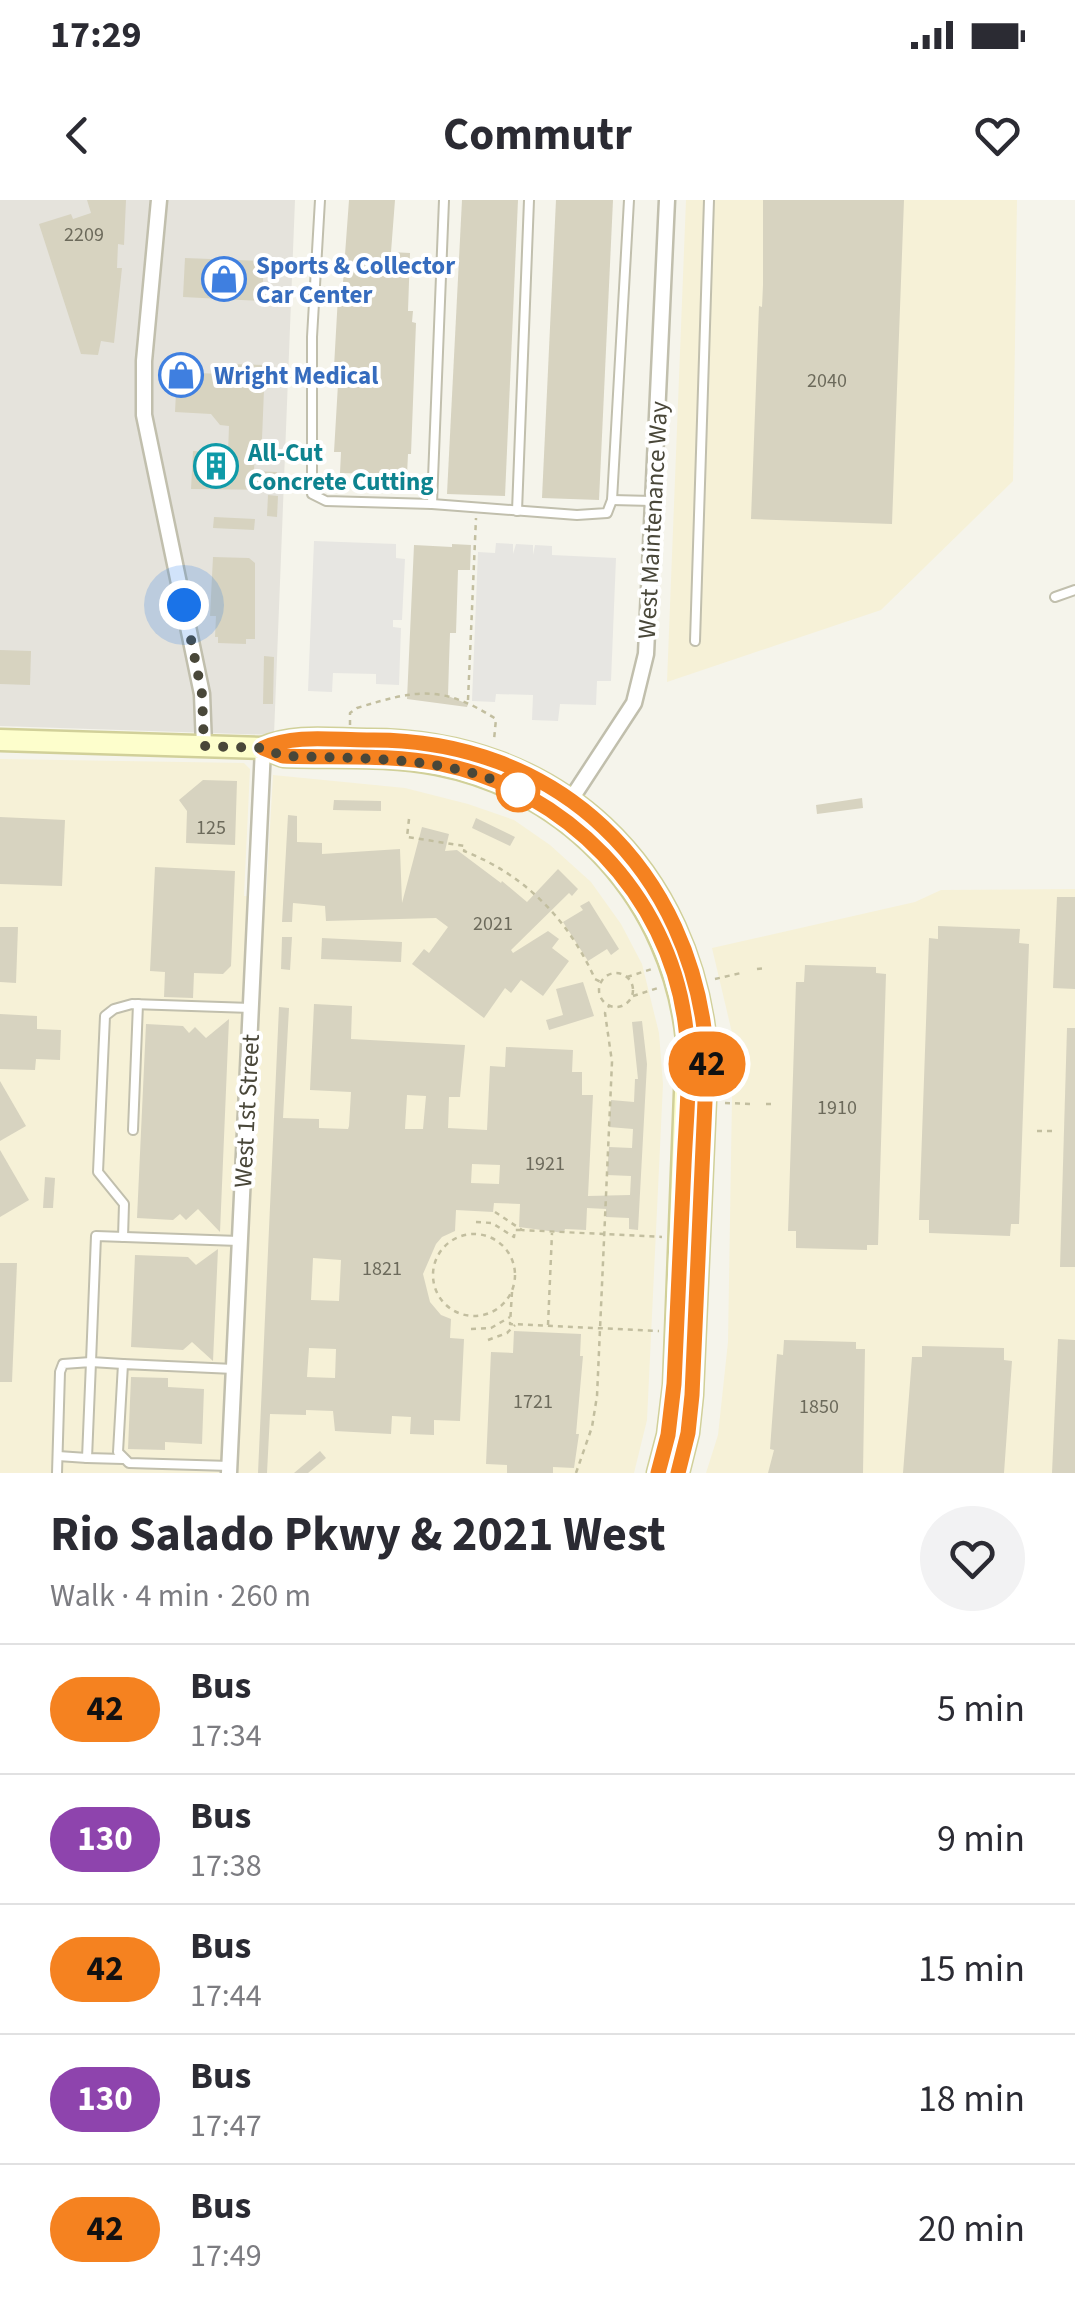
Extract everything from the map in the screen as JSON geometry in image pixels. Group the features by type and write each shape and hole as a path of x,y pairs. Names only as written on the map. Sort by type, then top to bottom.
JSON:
{"main road":[{"path":"0,740 263,748 283,756 442,764 566,808 608,830 632,856 665,904 692,968 703,1010 706,1074 692,1395 678,1473"},
{"path":"566,808 643,906 668,955 685,1020 688,1074 674,1384 668,1435 658,1473"}],"street":[{"path":"159,200 144,361 144,415 202,694 204,746"},
{"name":"West Maintenance Way","path":"566,808 624,722 642,677 646,654 667,200"},
{"name":"West 1st Street","path":"229,1469 263,748"}],"lane":[{"path":"320,200 312,337 312,494 326,501 577,515 608,512 612,500 630,200"},
{"path":"432,504 444,200"},
{"path":"517,511 529,200"},
{"path":"695,640 710,200"},
{"path":"612,500 653,501"},
{"path":"1055,597 1075,590"},
{"path":"123,1237 124,1204 98,1172 105,1016 114,1009 138,1004 251,1008"},
{"path":"133,1130 138,1004"},
{"path":"87,1458 96,1236 240,1242"},
{"path":"57,1473 63,1364 234,1369"},
{"path":"122,1364 118,1452 127,1465"},
{"path":"58,1456 127,1465 229,1469"}],"path":[{"path":"468,701 476,518"},
{"path":"350,730 350,713 358,708 408,693 445,695 468,701 496,718 494,740"},
{"path":"409,820 408,837 465,846 464,851 505,871 530,889 562,920 595,979 601,982"},
{"path":"601,982 615,973 627,977 654,968"},
{"path":"756,970 766,968"},
{"path":"715,979 741,973"},
{"path":"627,977 633,986 632,996"},
{"path":"601,982 600,996 609,1006 621,1007 632,996 660,988"},
{"path":"576,1473 595,1412 612,1062 605,1013 609,1006"},
{"path":"725,1103 752,1104"},
{"path":"766,1104 776,1104"},
{"path":"1037,1131 1055,1131"},
{"path":"494,1212 522,1230"},
{"path":"476,1222 498,1225 514,1237 515,1230 522,1230 663,1237"},
{"path":"496,1240 498,1225"},
{"path":"548,1326 552,1232"},
{"path":"512,1291 506,1302 492,1312 471,1317 457,1314 445,1306 432,1280 438,1252 461,1235 476,1233 496,1240 514,1265 510,1324 659,1331"},
{"path":"491,1328 492,1312"},
{"path":"470,1330 491,1328 510,1318"},
{"path":"488,1340 516,1324"}],"shaded area":[{"path":"0,200 295,200 274,735 0,726"},
{"path":"686,200 1017,200 1013,481 881,610 667,682"},
{"path":"314,541 396,544 396,558 405,559 402,620 393,620 393,627 401,628 399,685 376,684 376,674 333,673 332,692 308,691"},
{"path":"496,543 513,544 513,554 516,544 533,545 533,555 535,545 552,546 552,555 616,558 611,681 597,681 596,705 560,704 558,721 532,720 533,695 496,694 495,702 472,701 478,552 495,553"},
{"path":"0,759 244,763 250,769 244,896 266,897 273,775 405,788 468,804 514,820 550,845 591,882 621,924 642,964 659,1033 663,1084 647,1420 634,1473 0,1473"},
{"path":"1075,889 1075,1473 706,1473 718,1435 728,1342 733,1037 712,948 915,902 941,890"}],"building":[{"path":"87,200 126,200 124,245 118,244 117,268 122,268 114,343 101,341 98,355 81,354 39,224 71,214 73,219 91,213"},
{"path":"349,200 395,200 391,252 410,253 408,311 413,311 412,322 416,323 407,475 340,473 341,452 334,452 338,296 342,296"},
{"path":"462,200 518,200 505,496 447,494"},
{"path":"556,200 613,200 599,500 542,498"},
{"path":"763,200 904,200 892,524 751,519 763,285"},
{"name":"Sports & Collector Car Center","path":"185,258 264,261 262,301 183,297"},
{"path":"230,364 265,365 262,439 267,440 267,450 255,449 254,471 277,472 276,490 191,489 193,451 228,453 229,426 220,425 211,414 175,412 177,372 221,374"},
{"path":"268,495 278,496 277,517 267,516"},
{"path":"214,517 255,519 254,530 213,528"},
{"path":"414,545 471,545 470,570 458,570 448,696 468,704 467,707 407,699"},
{"path":"213,557 249,558 255,563 255,639 246,639 246,644 218,643 215,637 216,616 210,616"},
{"path":"0,650 31,651 30,685 0,684"},
{"path":"264,656 274,657 273,704 263,704"},
{"path":"203,780 237,781 235,845 186,843 187,811 179,800"},
{"path":"862,798 863,808 817,814 816,805"},
{"path":"334,800 381,801 381,811 333,810"},
{"path":"288,815 297,816 297,842 322,843 322,854 400,849 402,903 422,827 449,834 445,851 457,850 527,902 558,869 578,889 572,896 569,893 511,950 513,953 548,931 559,939 552,948 569,961 543,996 521,980 511,993 505,988 484,1018 412,964 424,949 429,953 448,927 436,918 326,921 325,906 293,903 292,922 282,922"},
{"path":"0,817 65,820 62,886 0,884"},
{"path":"476,818 515,837 510,846 472,828"},
{"path":"155,867 235,871 231,966 223,974 194,973 193,998 164,997 165,972 150,971"},
{"path":"1057,897 1075,897 1075,989 1053,988"},
{"path":"589,901 619,949 611,955 607,949 588,961 563,922 583,910 580,906"},
{"path":"938,926 1020,929 1019,943 1029,944 1019,1224 1011,1224 1010,1236 929,1233 929,1220 919,1220 929,938 938,939"},
{"path":"0,927 18,927 16,983 0,982"},
{"path":"282,937 292,937 290,970 281,969"},
{"path":"322,938 402,942 401,962 321,959"},
{"path":"805,965 876,967 876,973 886,974 878,1245 867,1245 867,1250 796,1248 796,1231 788,1231 796,982 804,982"},
{"path":"583,982 594,1016 549,1030 546,1020 563,1015 556,989"},
{"path":"314,1004 352,1006 351,1039 465,1045 460,1097 449,1097 448,1128 487,1130 490,1066 505,1067 506,1047 573,1050 572,1072 582,1072 582,1095 593,1095 588,1196 630,1195 631,1176 607,1175 609,1147 632,1148 633,1129 609,1127 611,1100 634,1102 638,1079 632,1022 642,1021 647,1064 638,1230 629,1229 629,1218 606,1217 606,1209 587,1208 586,1230 565,1229 564,1233 519,1227 520,1204 494,1203 493,1212 456,1210 455,1231 436,1244 423,1274 430,1302 441,1315 451,1319 450,1338 464,1339 460,1421 434,1420 434,1435 410,1434 411,1417 392,1416 391,1434 335,1431 333,1411 270,1414 267,1473 258,1473 279,1007 289,1008 283,1118 319,1119 319,1128 348,1129 351,1092 310,1090","holes":["407,1095 426,1096 423,1129 405,1129","472,1164 500,1165 499,1184 471,1183","313,1258 341,1260 339,1301 311,1300","309,1348 336,1349 335,1378 307,1377"]},
{"path":"0,1014 37,1016 37,1029 61,1030 60,1060 36,1059 35,1070 0,1069"},
{"path":"229,1019 220,1232 198,1209 186,1220 180,1214 173,1220 137,1218 146,1024 183,1026 189,1033 195,1027 206,1038"},
{"path":"1067,1028 1075,1028 1075,1267 1060,1267"},
{"path":"0,1081 26,1126 0,1141"},
{"path":"0,1150 29,1200 0,1217"},
{"path":"45,1177 55,1178 53,1208 43,1208"},
{"path":"218,1249 213,1361 192,1342 183,1350 131,1347 135,1255 188,1257 196,1265"},
{"path":"0,1263 17,1263 12,1382 0,1382"},
{"path":"514,1331 581,1334 579,1434 574,1468 553,1467 553,1473 507,1473 507,1465 486,1464 491,1352 513,1353"},
{"path":"1058,1339 1075,1340 1075,1473 1052,1473"},
{"path":"784,1340 856,1342 856,1349 865,1349 863,1473 768,1473 774,1450 770,1449 777,1354 783,1355"},
{"path":"922,1346 1004,1348 1004,1360 1012,1361 1004,1473 903,1473 912,1357 922,1357"},
{"path":"131,1377 168,1378 168,1387 204,1389 202,1444 165,1442 165,1450 128,1449"},
{"path":"320,1451 326,1458 308,1473 294,1473"}],"bus line":[{"name":"42","path":"658,1473 668,1435 674,1384 688,1058 679,988 655,928 628,882 602,852 560,816 503,783 430,762 283,756 263,748 282,740 406,740 494,759 546,784 608,830 632,856 665,904 692,968 703,1010 707,1056 692,1395 678,1473"}],"place":[{"name":"Sports & Collector Car Center","path":"224,279"},
{"name":"Wright Medical","path":"181,375"},
{"name":"All-Cut Concrete Cutting","path":"216,466"}],"route":[{"path":"184,605 205,714 204,746 263,748 283,756 430,762 482,775 518,790"}]}
